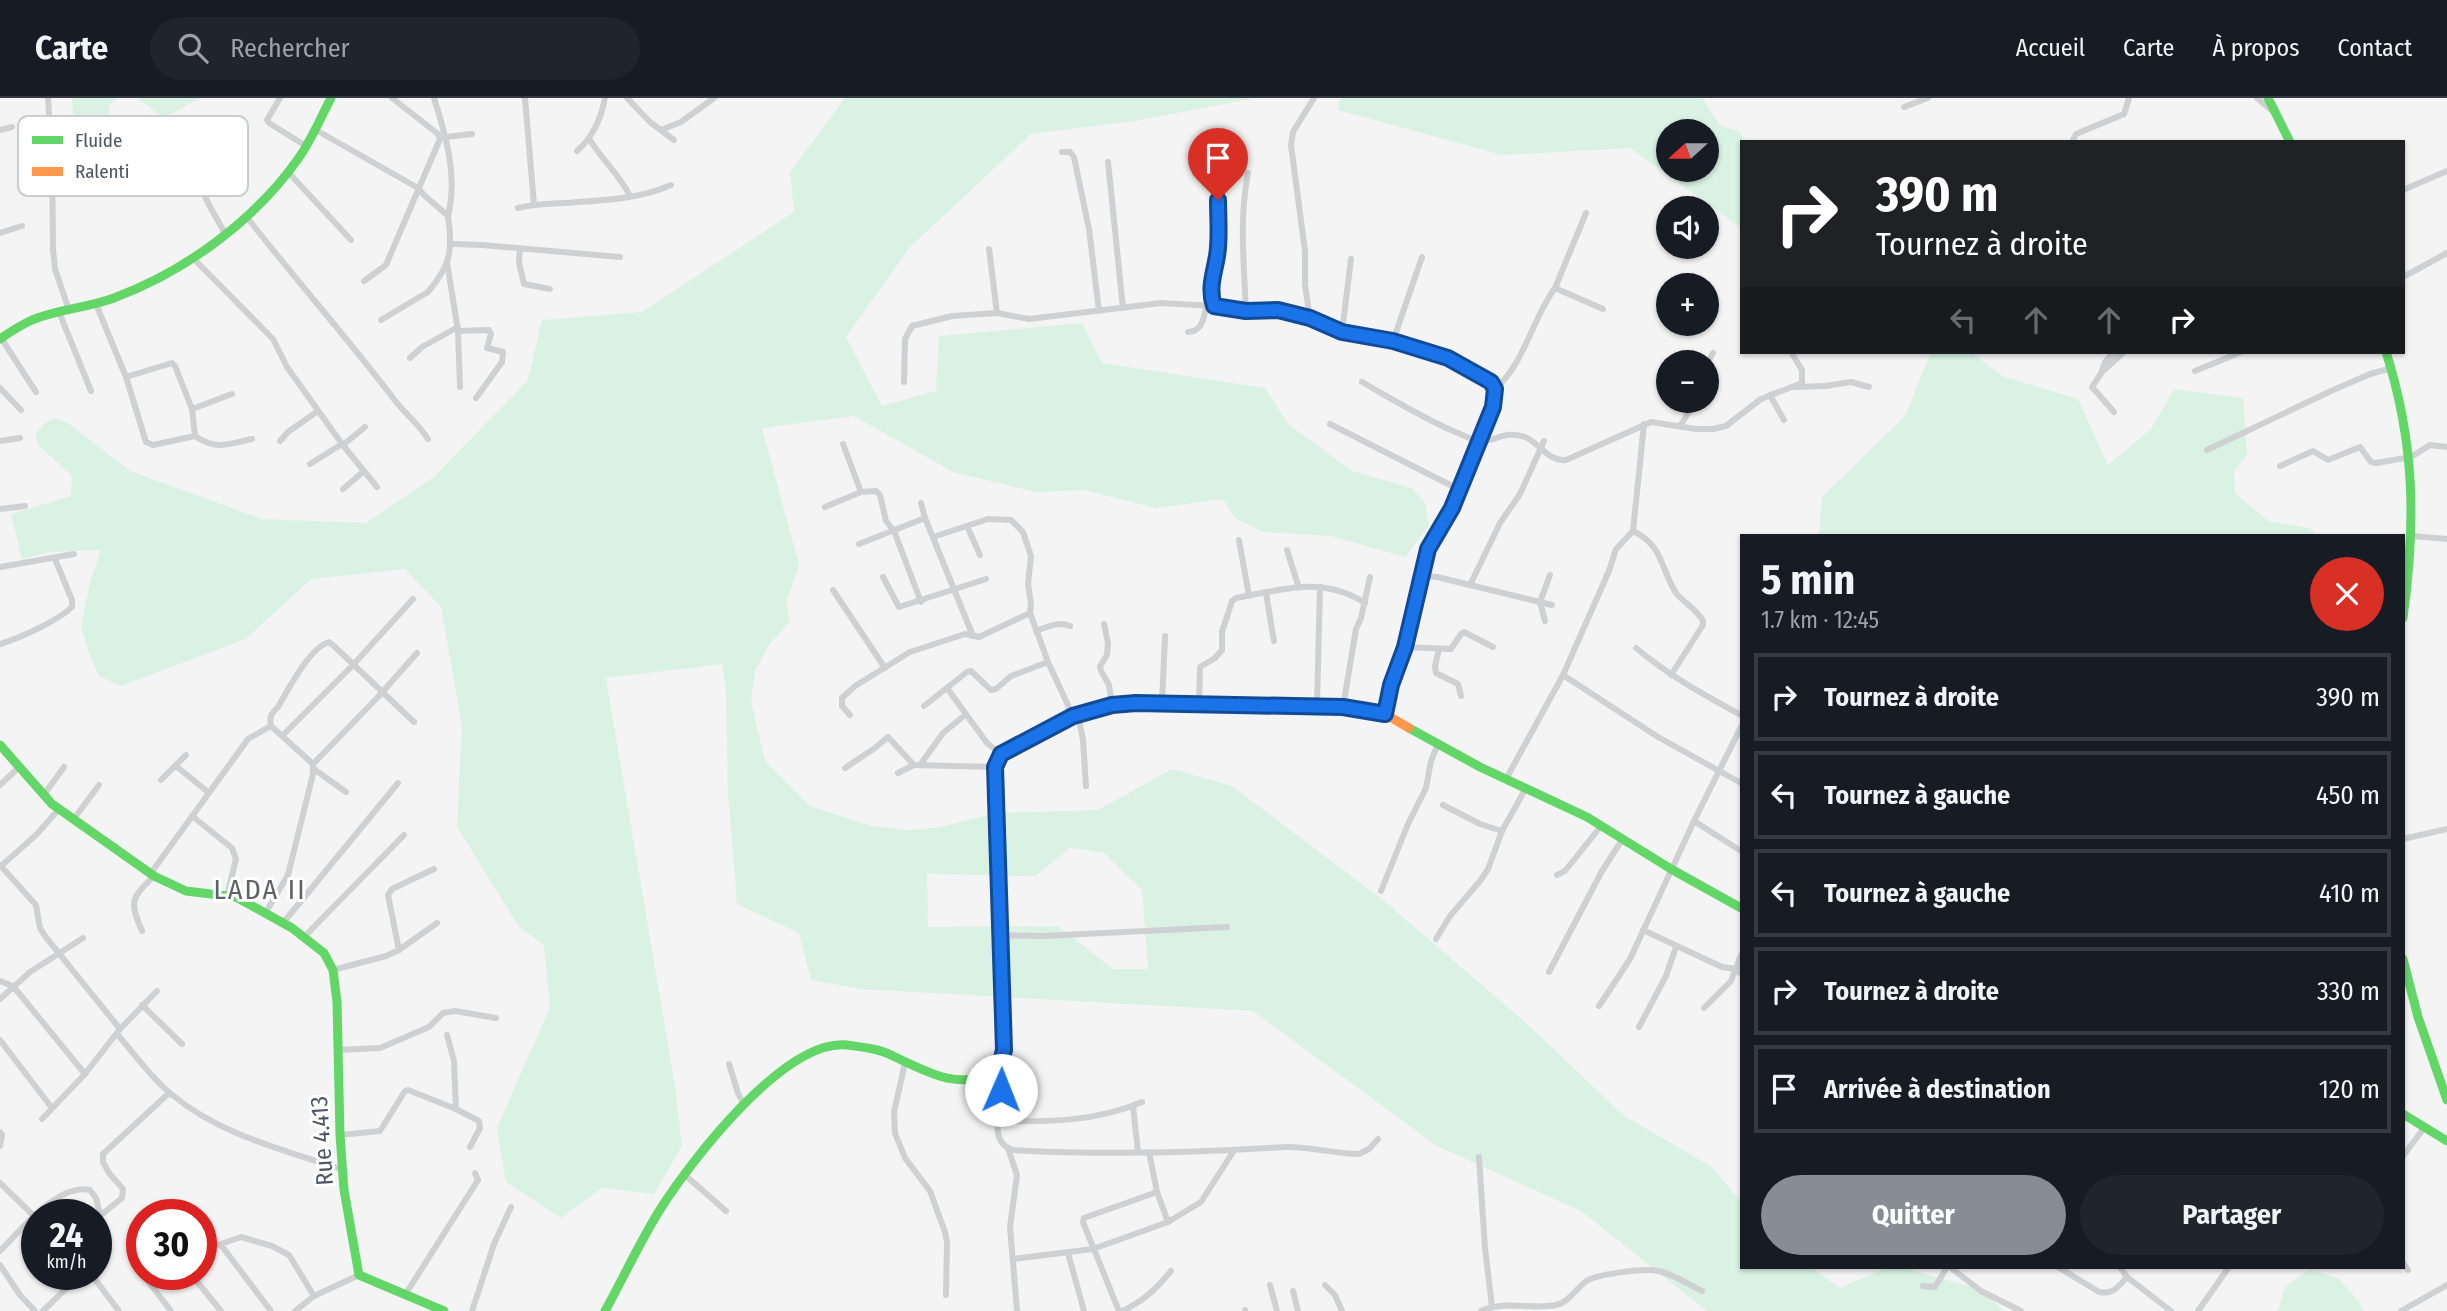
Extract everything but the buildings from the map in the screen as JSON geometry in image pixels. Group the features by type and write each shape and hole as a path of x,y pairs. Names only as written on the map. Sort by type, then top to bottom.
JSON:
{"street":[{"path":"48,98 49,116"},
{"path":"280,98 267,120 306,146"},
{"path":"36,392 1,339 30,321 96,304 129,292 226,235 288,172 316,130 331,98"},
{"path":"392,98 443,138 472,134"},
{"path":"381,320 428,292 447,262 452,244 448,216 451,205 451,168 434,98"},
{"path":"525,98 534,204"},
{"path":"577,151 590,140 602,113 605,98"},
{"path":"627,98 650,122 674,140"},
{"path":"661,130 688,118 714,98"},
{"path":"1310,318 1305,285 1305,251 1291,145 1293,132 1314,98"},
{"path":"1904,107 1928,98"},
{"path":"2074,140 2076,134 2124,114 2129,98"},
{"path":"2257,98 2276,113"},
{"path":"2268,98 2289,140"},
{"path":"0,130 12,127"},
{"path":"316,130 418,188 448,216"},
{"path":"364,281 386,265 418,188 443,138"},
{"path":"590,140 622,180 630,197"},
{"path":"1062,152 1070,152 1074,157 1089,229 1099,312"},
{"path":"1108,162 1123,308"},
{"path":"2405,189 2447,170"},
{"path":"288,172 351,240"},
{"path":"1246,311 1241,224 1248,173"},
{"path":"518,208 534,204 649,195 671,185"},
{"path":"51,196 55,269 69,310"},
{"path":"205,196 226,235"},
{"path":"1188,332 1197,332 1211,306 1211,281 1217,255 1218,200"},
{"path":"1495,389 1504,382 1526,345 1555,288 1586,213"},
{"path":"246,216 428,439"},
{"path":"0,233 22,226"},
{"path":"452,244 620,257"},
{"path":"520,248 519,263 524,284 550,289"},
{"path":"989,249 997,313"},
{"path":"2405,276 2447,253"},
{"path":"192,257 273,339 287,367 342,444 377,487"},
{"path":"1393,341 1422,257"},
{"path":"1342,332 1351,259"},
{"path":"447,262 458,329 460,387"},
{"path":"1555,288 1603,309"},
{"path":"904,382 905,339 912,326 953,316 997,313 1028,319 1161,303 1246,311 1278,310 1310,318 1342,332 1393,341 1448,358 1491,382 1495,389 1493,407 1460,490 1428,549 1405,647 1391,685 1385,714"},
{"path":"96,304 126,377 146,442 149,445 195,436"},
{"path":"58,312 91,391"},
{"path":"410,358 422,347 458,329 486,328 491,334 487,348 503,352 502,362 476,398"},
{"path":"1362,383 1423,418 1480,442 1510,434 1542,444 1558,461 1566,460 1651,422 1713,429 1726,426 1761,399 1798,386 1804,379 1792,354"},
{"path":"2102,372 2102,367 2112,354"},
{"path":"2114,412 2092,387 2102,372 2122,354"},
{"path":"2195,371 2236,354"},
{"path":"2387,354 2402,404 2411,457 2413,536 2405,602"},
{"path":"126,377 172,363 178,370 192,409 195,436 207,445 217,447 252,439"},
{"path":"2207,450 2370,374 2392,368"},
{"path":"1790,388 1851,382 1869,387"},
{"path":"0,388 21,410"},
{"path":"192,409 232,394"},
{"path":"1770,395 1784,420"},
{"path":"280,441 288,432 318,411"},
{"path":"1680,426 1688,413"},
{"path":"1330,424 1460,490"},
{"path":"1506,779 1563,675 1616,549 1633,531 1644,424"},
{"path":"310,464 365,427"},
{"path":"0,441 20,438"},
{"path":"843,444 861,492"},
{"path":"1470,585 1484,551 1520,494 1542,444"},
{"path":"2280,466 2313,452 2328,460 2360,447 2371,462 2376,463 2411,457 2430,444 2447,447"},
{"path":"343,489 364,471"},
{"path":"825,507 861,492 876,491 880,495 886,520 894,531 920,602"},
{"path":"921,503 973,636"},
{"path":"0,509 24,506"},
{"path":"859,544 925,518"},
{"path":"933,537 988,519 1011,520 1023,532 1031,556 1028,584 1030,613 1048,663 1075,715 1083,740 1086,786"},
{"path":"967,526 980,555"},
{"path":"1633,531 1649,541 1675,590 1703,621 1671,675"},
{"path":"2413,536 2447,540"},
{"path":"1239,540 1249,596"},
{"path":"1287,550 1298,585"},
{"path":"0,568 74,554"},
{"path":"0,645 27,634 72,607 72,600 55,559"},
{"path":"1545,621 1540,602 1550,575"},
{"path":"1421,576 1437,577 1552,606"},
{"path":"883,577 896,606 902,607 986,579"},
{"path":"1343,707 1356,629 1370,577"},
{"path":"1199,704 1200,667 1222,650 1222,632 1232,601 1298,585 1320,587 1350,595 1365,603"},
{"path":"1317,706 1320,587"},
{"path":"833,590 885,668"},
{"path":"1266,593 1274,641"},
{"path":"282,736 354,665 413,599"},
{"path":"850,715 842,706 842,698 855,686 911,652 965,634 979,637 1030,613"},
{"path":"1036,631 1055,624 1070,626"},
{"path":"1104,624 1108,643 1107,656 1100,666 1109,685 1112,705"},
{"path":"1405,647 1451,649 1464,632 1493,647"},
{"path":"1162,703 1165,636"},
{"path":"346,792 313,766 271,726 271,714 309,659 323,644 329,642 334,646 414,722"},
{"path":"1636,648 1671,675 1740,714"},
{"path":"1439,649 1434,670 1458,684 1461,696"},
{"path":"266,912 288,875 313,766 416,653"},
{"path":"924,706 971,671 991,690 996,690 1010,676 1048,663"},
{"path":"1563,675 1658,737 1740,782"},
{"path":"947,688 987,743 1001,754"},
{"path":"605,1311 661,1209 704,1147 744,1105 783,1070 807,1054 829,1045 854,1046 891,1054 905,1063 951,1081 968,1082 994,1075 1004,1050 995,767 1001,754 1075,715 1112,705 1162,703 1343,707 1385,714 1506,779 1563,804 1740,907"},
{"path":"917,765 943,733 965,715"},
{"path":"142,931 132,907 135,895 248,739 271,726"},
{"path":"1599,1006 1630,959 1693,821 1740,729"},
{"path":"845,768 888,737 917,765"},
{"path":"1381,891 1426,788 1431,761 1438,744"},
{"path":"0,745 43,796 58,809 152,874 186,891 236,897 266,912 324,953 333,970 386,956 437,923"},
{"path":"161,780 186,755"},
{"path":"898,773 917,765 995,767"},
{"path":"176,766 208,792"},
{"path":"43,796 64,767"},
{"path":"0,785 18,768"},
{"path":"283,923 398,783"},
{"path":"73,820 99,785"},
{"path":"1436,939 1450,916 1488,869 1503,831 1526,788"},
{"path":"1443,805 1480,824 1503,831"},
{"path":"58,809 36,835 0,866 36,905 40,928 118,1032 169,1093 191,1109 241,1137 343,1170"},
{"path":"192,816 232,848 235,854 227,895"},
{"path":"1693,821 1740,850"},
{"path":"1557,875 1565,871 1601,826"},
{"path":"2405,839 2447,829"},
{"path":"304,937 404,835"},
{"path":"1549,972 1622,840"},
{"path":"399,950 388,895 392,889 434,869"},
{"path":"1000,935 1042,936 1227,927"},
{"path":"1643,930 1722,967 1739,971 1704,1008"},
{"path":"0,999 30,972 83,938"},
{"path":"1639,1027 1661,985 1676,947"},
{"path":"2405,966 2417,1017 2447,1100"},
{"name":"Rue 4.413","path":"333,970 337,1002 340,1135 359,1275"},
{"path":"0,981 13,986 85,1074"},
{"path":"42,1119 157,991"},
{"path":"142,1005 182,1044"},
{"path":"338,1049 380,1048 429,1027 443,1013 455,1011 496,1018"},
{"path":"447,1035 454,1061 456,1108"},
{"path":"0,1040 52,1108"},
{"path":"905,1063 894,1112 895,1133 905,1158 930,1191 945,1232 946,1295"},
{"path":"729,1064 737,1093 744,1105"},
{"path":"994,1075 1001,1090 998,1132 1017,1175 1010,1227 1017,1311"},
{"path":"340,1135 380,1131 408,1090 456,1108 480,1124 470,1147"},
{"path":"112,1206 123,1194 103,1162 103,1154 169,1093"},
{"path":"998,1121 1062,1122 1142,1102"},
{"path":"1133,1106 1138,1152"},
{"path":"2405,1115 2447,1141"},
{"path":"2405,1153 2424,1128"},
{"path":"0,1132 0,1146"},
{"path":"1007,1148 1054,1153 1233,1152 1287,1147 1359,1154 1369,1149 1378,1139"},
{"path":"1149,1152 1157,1192 1168,1222"},
{"path":"1013,1259 1093,1249 1168,1222 1201,1202 1233,1152"},
{"path":"1479,1157 1485,1248 1498,1308"},
{"path":"405,1294 478,1180 475,1173"},
{"path":"685,1175 726,1211"},
{"path":"0,1183 21,1203"},
{"path":"58,1199 67,1192 79,1188 90,1190 96,1199"},
{"path":"1157,1192 1084,1218 1083,1222 1120,1311 1139,1303 1154,1292 1171,1271"},
{"path":"472,1311 494,1244 511,1208"},
{"path":"0,1251 21,1231"},
{"path":"217,1246 241,1237 281,1250 289,1255 314,1296"},
{"path":"221,1245 271,1311"},
{"path":"1068,1253 1084,1311"},
{"path":"0,1265 20,1295 35,1311"},
{"path":"2405,1266 2408,1270"},
{"path":"1923,1286 1935,1287 1948,1269"},
{"path":"1952,1269 1981,1291 2021,1311"},
{"path":"2060,1269 2099,1292 2106,1293 2127,1277"},
{"path":"2121,1269 2127,1277 2171,1311"},
{"path":"2199,1311 2228,1269"},
{"path":"1481,1311 1522,1305 1556,1305 1565,1301 1591,1279 1648,1270 1666,1273 1702,1291"},
{"path":"295,1311 314,1296 359,1275 405,1294 425,1308 444,1311"},
{"path":"1269,1285 1277,1311"},
{"path":"1325,1285 1335,1295 1342,1311"},
{"path":"2401,1311 2447,1285"},
{"path":"43,1311 65,1290"},
{"path":"104,1290 120,1311"},
{"path":"155,1290 171,1311"},
{"path":"204,1290 221,1311"},
{"path":"1293,1291 1298,1311"}],"green space":[{"path":"72,98 117,98 109,105 109,116 74,116"},
{"path":"137,98 200,98 168,116 161,116"},
{"path":"845,98 1255,98 1135,121 1031,134 910,247 846,337 882,406 936,391 939,336 1082,323 1102,363 1265,388 1288,424 1352,471 1412,488 1425,503 1429,525 1405,557 1331,536 1263,532 1235,518 1223,499 1156,508 1084,490 1036,492 953,472 854,416 762,428 799,565 787,600 789,622 769,645 755,671 751,702 765,761 810,806 872,826 905,830 936,828 997,813 1098,810 1172,769 1232,786 1383,900 1525,1022 1623,1115 1712,1167 1740,1201 1740,1269 1813,1269 1840,1288 1883,1269 1906,1269 1984,1290 2003,1311 1707,1311 1581,1211 1437,1146 1253,1011 861,989 811,980 799,933 737,904 728,791 726,693 722,664 606,678 675,1087 682,1146 654,1194 602,1188 561,1218 506,1182 497,1128 550,1007 544,945 519,927 457,827 462,726 441,607 405,569 311,579 246,639 121,686 99,676 81,626 90,583 101,550 51,552 22,559 11,514 71,496 72,476 38,445 36,433 54,418 68,423 130,471 262,519 366,523 435,476 528,380 542,320 642,312 794,212 790,172","holes":["1070,848 1103,852 1142,890 1148,969 1113,969 1058,926 928,927 927,874 1035,876"]},
{"path":"1340,98 1702,98 1716,119 1656,119 1656,167 1630,148 1502,155 1338,110"},
{"path":"1719,124 1740,132 1744,140 1740,140 1740,227 1719,212 1719,196 1697,196 1677,182 1719,182"},
{"path":"1930,354 1974,354 2002,376 2078,399 2108,465 2151,429 2174,389 2243,398 2247,455 2234,471 2235,493 2268,521 2309,528 2316,534 1819,534 1822,497 1905,416"},
{"path":"2309,1270 2338,1278 2364,1311 2278,1311 2285,1287"}],"traffic: fast":[{"path":"0,339 42,316 104,301 141,287 167,274 216,242 261,203 280,182 303,151 331,98"},
{"path":"2268,98 2289,140"},
{"path":"2387,354 2396,386 2408,451 2411,517 2405,600"},
{"path":"605,1311 653,1221 694,1162 742,1106 796,1061 822,1048 847,1045 882,1052 942,1077 966,1080 994,1075 1004,1050 995,767 1001,754 1073,716"},
{"path":"1409,728 1480,767 1587,817 1740,907"},
{"path":"0,745 52,804 154,876 186,891 236,897 292,928 324,953 333,970 337,1002 344,1190 359,1275 444,1311"},
{"path":"2405,967 2418,1017 2447,1100"},
{"path":"2405,1115 2447,1141"}],"traffic: slow":[{"path":"1073,716 1112,705 1136,703 1343,707 1385,714 1409,728"}],"district":[{"name":"LADA II","path":"260,889"}],"route":[{"path":"1001,1090 994,1075 1004,1050 995,767 998,758 1073,716 1112,705 1136,703 1343,707 1362,708 1385,714 1391,685 1405,647 1428,549 1452,508 1488,423 1496,395 1491,382 1448,358 1393,341 1342,332 1310,318 1278,310 1246,311 1214,306 1211,281 1217,255 1218,200"}]}
